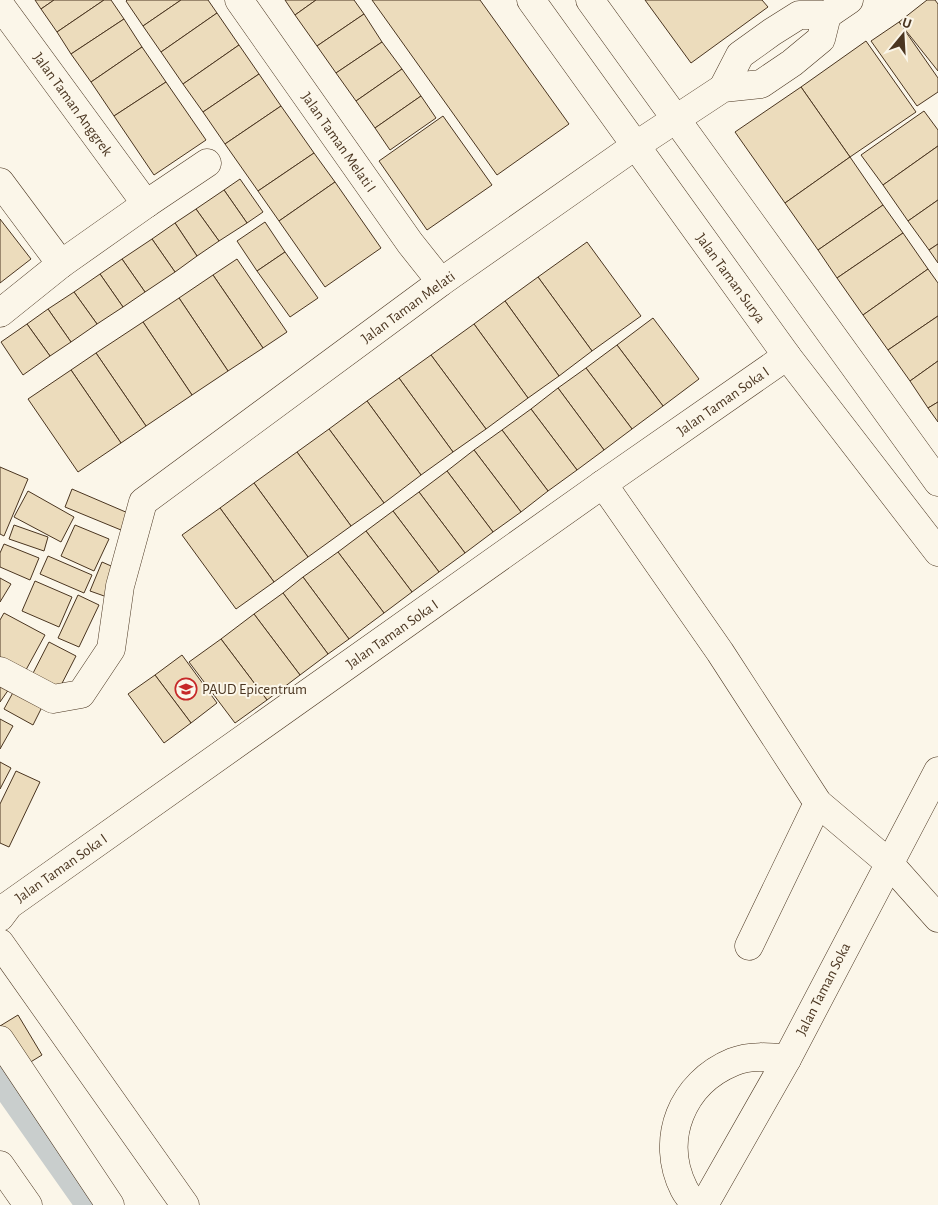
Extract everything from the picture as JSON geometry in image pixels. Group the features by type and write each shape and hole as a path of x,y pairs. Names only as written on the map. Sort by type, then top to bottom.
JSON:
{"street":[{"name":"Jalan Taman Melati I","path":"239,0 410,243 441,282"},
{"name":"Jalan Taman Surya","path":"531,0 787,356 938,552"},
{"path":"590,0 938,482"},
{"path":"724,88 740,55 772,32 799,14 827,15 849,0"},
{"name":"Jalan Taman Anggrek","path":"0,5 146,204"},
{"path":"724,88 760,84 792,63 821,39 827,15"},
{"name":"Jalan Taman Melati","path":"0,671 53,699 81,694 111,649 120,586 144,502 441,282 635,146 724,88"},
{"path":"0,313 61,264 207,163"},
{"path":"0,182 61,264"},
{"name":"Jalan Taman Soka I","path":"0,917 10,905 603,484 787,356"},
{"path":"603,484 720,652 818,803 889,863 938,918"},
{"name":"Jalan Taman Soka","path":"704,1205 787,1059 938,771"},
{"path":"749,946 818,803"},
{"path":"0,942 185,1205"},
{"path":"0,1040 110,1205"},
{"path":"695,1205 684,1190 675,1166 674,1140 680,1114 692,1091 711,1073 734,1061 760,1056 787,1059"},
{"path":"0,1165 28,1205"}],"building":[{"path":"35,0 54,0 41,9"},
{"path":"54,0 104,0 57,32 41,9"},
{"path":"104,0 111,0 124,19 71,54 57,32"},
{"path":"127,0 181,0 143,26"},
{"path":"181,0 208,0 217,13 161,52 143,26"},
{"path":"285,0 316,0 295,15"},
{"path":"316,0 354,0 364,14 317,46 295,15"},
{"path":"372,0 480,0 569,124 497,175"},
{"path":"645,0 762,0 768,7 691,63"},
{"path":"927,0 935,0 938,4 938,71 899,22"},
{"path":"217,13 239,45 183,84 161,52"},
{"path":"364,14 382,42 336,73 317,46"},
{"path":"124,19 142,47 91,82 71,54"},
{"path":"899,22 938,78 938,92 917,106 871,41"},
{"path":"866,41 916,112 850,157 801,87"},
{"path":"382,42 402,69 356,101 336,73"},
{"path":"239,45 259,74 203,112 183,84"},
{"path":"142,47 166,82 114,116 91,82"},
{"path":"402,69 421,96 375,128 356,101"},
{"path":"259,74 281,106 225,144 203,112"},
{"path":"166,82 206,140 154,175 114,116"},
{"path":"801,87 850,157 785,203 735,132"},
{"path":"421,96 436,118 390,150 375,128"},
{"path":"281,106 314,153 258,191 225,144"},
{"path":"924,111 938,130 938,146 883,185 861,155"},
{"path":"443,116 492,185 427,230 379,161"},
{"path":"938,146 938,200 908,221 883,185"},
{"path":"314,153 335,182 279,221 258,191"},
{"path":"850,157 883,205 818,250 785,203"},
{"path":"240,179 263,212 247,223 224,190"},
{"path":"335,182 381,248 325,287 279,221"},
{"path":"224,190 247,223 219,241 196,209"},
{"path":"938,200 938,244 929,250 908,221"},
{"path":"883,205 903,233 837,278 818,250"},
{"path":"196,209 219,241 197,256 175,223"},
{"path":"0,219 31,259 0,283"},
{"path":"265,222 285,252 257,271 237,241"},
{"path":"175,223 197,256 175,272 152,239"},
{"path":"903,233 928,269 863,315 837,278"},
{"path":"152,239 175,272 145,292 122,259"},
{"path":"587,242 641,316 592,351 538,277"},
{"path":"938,244 938,263 929,250"},
{"path":"285,252 318,298 290,317 257,271"},
{"path":"122,259 145,292 123,307 100,274"},
{"path":"237,259 287,332 263,348 213,275"},
{"path":"928,269 938,283 938,316 888,350 863,315"},
{"path":"100,274 123,307 97,324 74,292"},
{"path":"213,275 263,348 228,371 179,298"},
{"path":"538,277 592,351 559,376 505,301"},
{"path":"74,292 97,324 71,342 48,309"},
{"path":"179,298 228,371 192,395 143,322"},
{"path":"505,301 559,376 528,398 474,324"},
{"path":"48,309 71,342 50,356 27,324"},
{"path":"938,316 938,361 910,381 888,350"},
{"path":"653,318 699,379 663,406 617,345"},
{"path":"143,322 192,395 146,426 96,353"},
{"path":"27,324 50,356 23,375 1,342"},
{"path":"474,324 528,398 486,429 431,355"},
{"path":"617,345 663,406 632,429 586,368"},
{"path":"96,353 146,426 121,443 71,370"},
{"path":"431,355 486,429 453,452 399,378"},
{"path":"938,361 938,402 928,408 910,381"},
{"path":"586,368 632,429 604,450 558,388"},
{"path":"71,370 121,443 78,472 28,399"},
{"path":"399,378 453,452 421,475 367,401"},
{"path":"558,388 604,450 577,470 531,409"},
{"path":"367,401 421,475 384,503 329,429"},
{"path":"938,402 938,422 928,408"},
{"path":"531,409 577,470 548,491 502,430"},
{"path":"329,429 384,503 351,526 297,452"},
{"path":"502,430 548,491 521,512 474,450"},
{"path":"474,450 521,512 493,532 447,471"},
{"path":"297,452 351,526 308,557 254,483"},
{"path":"0,467 28,479 4,536 0,534"},
{"path":"447,471 493,532 465,553 419,492"},
{"path":"254,483 308,557 274,582 220,508"},
{"path":"72,489 128,513 121,530 65,507"},
{"path":"28,491 74,517 61,542 14,517"},
{"path":"419,492 465,553 439,572 393,511"},
{"path":"220,508 274,582 236,609 182,535"},
{"path":"393,511 439,572 412,592 366,531"},
{"path":"14,525 48,537 44,551 9,539"},
{"path":"75,525 109,539 94,571 61,556"},
{"path":"366,531 412,592 384,613 338,552"},
{"path":"4,544 39,558 30,580 0,567 0,553"},
{"path":"338,552 384,613 349,639 303,577"},
{"path":"48,556 92,575 84,593 40,574"},
{"path":"102,562 118,569 107,597 90,591"},
{"path":"303,577 349,639 328,654 283,593"},
{"path":"0,578 11,584 0,602"},
{"path":"35,581 72,597 59,627 22,611"},
{"path":"283,593 328,654 300,675 254,614"},
{"path":"78,595 99,605 79,647 58,638"},
{"path":"4,613 45,635 21,679 0,667 0,620"},
{"path":"254,614 300,675 267,700 221,639"},
{"path":"221,639 267,700 235,723 189,662"},
{"path":"49,642 76,656 56,695 29,681"},
{"name":"PAUD Epicentrum","path":"182,655 217,703 191,723 155,675"},
{"path":"155,675 191,723 164,743 128,694"},
{"path":"0,683 9,689 0,702"},
{"path":"16,687 44,703 33,725 4,709"},
{"path":"0,719 13,726 0,749"},
{"path":"0,762 11,768 0,789"},
{"path":"16,771 40,782 9,847 0,843 0,804"},
{"path":"18,1015 42,1055 24,1066 0,1028 0,1026"}],"waterway":[{"path":"0,1076 91,1205"}],"place":[{"name":"PAUD Epicentrum","path":"186,689"}]}
